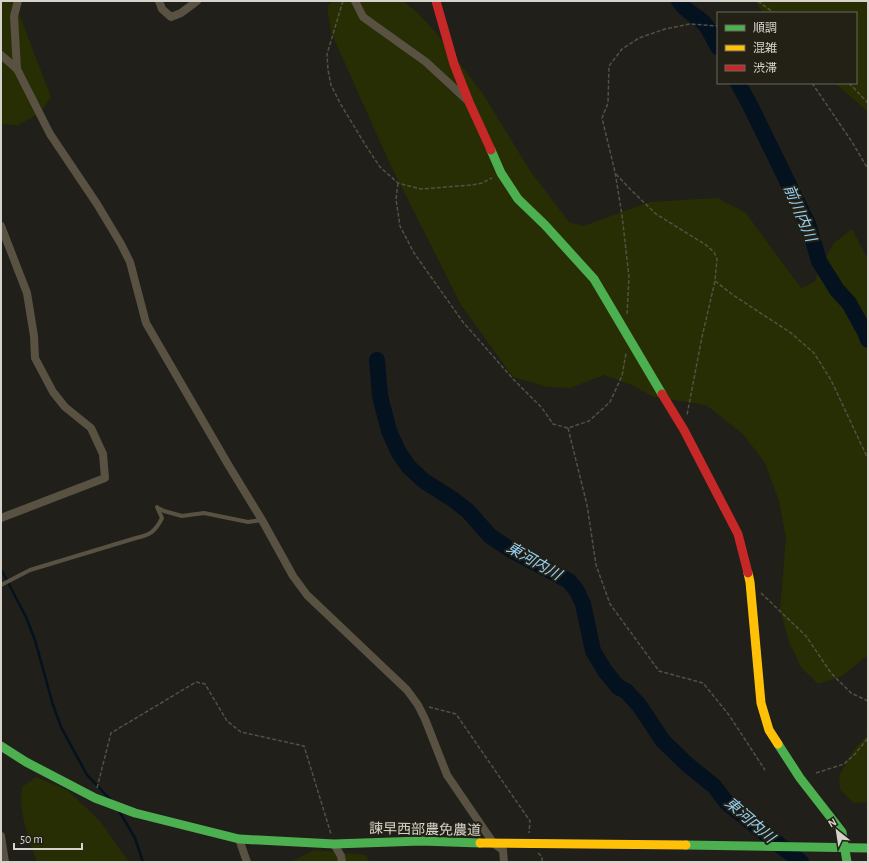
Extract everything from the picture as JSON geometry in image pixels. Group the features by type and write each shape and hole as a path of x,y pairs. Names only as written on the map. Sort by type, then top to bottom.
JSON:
{"street":[{"path":"17,69 14,16 18,1"},
{"path":"159,1 162,9 172,17 197,1"},
{"path":"355,1 363,17 426,62 469,102"},
{"path":"436,1 454,64 469,102 501,173 518,199 545,225 594,279 684,430 738,534 750,582 761,703 769,730 800,778 842,832 847,862"},
{"path":"1,55 17,69 50,134 97,204 121,244 130,262 146,323 228,466 262,520 293,576 307,595 407,690 418,705 447,775 494,844 503,850 504,862"},
{"path":"1,226 27,293 34,336 35,358 53,392 66,407 91,428 103,454 105,478 1,518"},
{"name":"諫早西部農免農道","path":"1,746 26,762 94,798 135,812 239,839 334,844 421,841 494,844 868,848"},
{"path":"1,836 5,862"},
{"path":"239,839 247,862"},
{"path":"334,844 341,856 342,862"}],"lane":[{"path":"1,584 30,570 146,536 157,528 162,518 158,507 164,512 182,516 204,513 248,522 262,520"}],"path":[{"path":"343,1 327,54 331,85 340,103 380,167 398,183 421,188 472,185 501,173"},
{"path":"758,1 773,12"},
{"path":"627,316 629,277 622,215 615,172 602,118 608,103 609,66 622,49 638,38 665,29 690,24 717,26"},
{"path":"813,84 852,142 868,169"},
{"path":"850,84 868,103"},
{"path":"615,172 630,190 656,214 706,245 714,252 717,259 715,281 702,337 687,415"},
{"path":"398,183 396,199 400,226 414,253 463,322 514,380 542,408 553,424 568,428 589,421 610,402 622,376 626,352"},
{"path":"715,281 791,334 814,353 831,380 868,459"},
{"path":"568,428 587,505 596,565 610,604 660,671 703,682 729,715 765,770"},
{"path":"761,593 806,636 831,673 851,693 868,701"},
{"path":"94,798 111,733 196,682 205,684 227,721 241,732 304,746 334,844"},
{"path":"418,705 456,714 530,820 529,844"},
{"path":"816,773 844,764 855,754 868,738"}],"green space":[{"path":"1,1 18,1 19,14 51,97 40,113 18,125 1,124"},
{"path":"332,1 403,1 417,12 438,35 483,94 531,172 569,222 583,226 650,202 717,198 745,212 801,288 814,282 834,243 852,229 868,260 868,655 842,676 818,684 801,667 789,642 780,610 786,539 779,501 765,463 743,434 706,405 654,397 632,385 604,375 570,388 547,387 513,377 461,305 390,164 331,32 327,7"},
{"path":"755,1 868,1 868,112 836,84 857,84 857,12 762,12"},
{"path":"868,734 868,802 854,803 840,790 839,776 853,751"},
{"path":"36,777 67,790 100,821 129,862 37,862 25,825 21,796 22,787"},
{"path":"314,850 366,855 370,862 291,862"}],"waterway":[{"name":"前川内川","path":"679,1 687,10 703,22 710,31 717,45"},
{"name":"前川内川","path":"739,84 808,224 819,261 837,290 849,303 868,340"},
{"name":"東河内川","path":"377,360 380,396 389,431 399,453 409,467 424,481 454,500 468,511 490,536 511,550 569,581 577,591 583,604 593,651 605,671 618,687 626,691 639,705 663,741 689,766 714,786 727,803 801,862"},
{"path":"2,571 26,617 35,640 53,705 61,727 87,775 110,799"},
{"path":"119,811 135,838 143,862"}],"traffic: fast":[{"path":"491,150 501,173 518,199 545,225 594,279 662,394"},
{"path":"778,744 800,778 842,832 847,862"},
{"path":"1,746 26,762 95,798 135,813 239,839 334,844 421,841 480,843"},
{"path":"686,845 868,848"}],"traffic: slow":[{"path":"748,573 761,703 769,730 778,744"},
{"path":"480,843 686,845"}],"traffic: jam":[{"path":"436,1 454,64 469,102 491,150"},
{"path":"662,394 684,430 738,534 748,573"}]}
